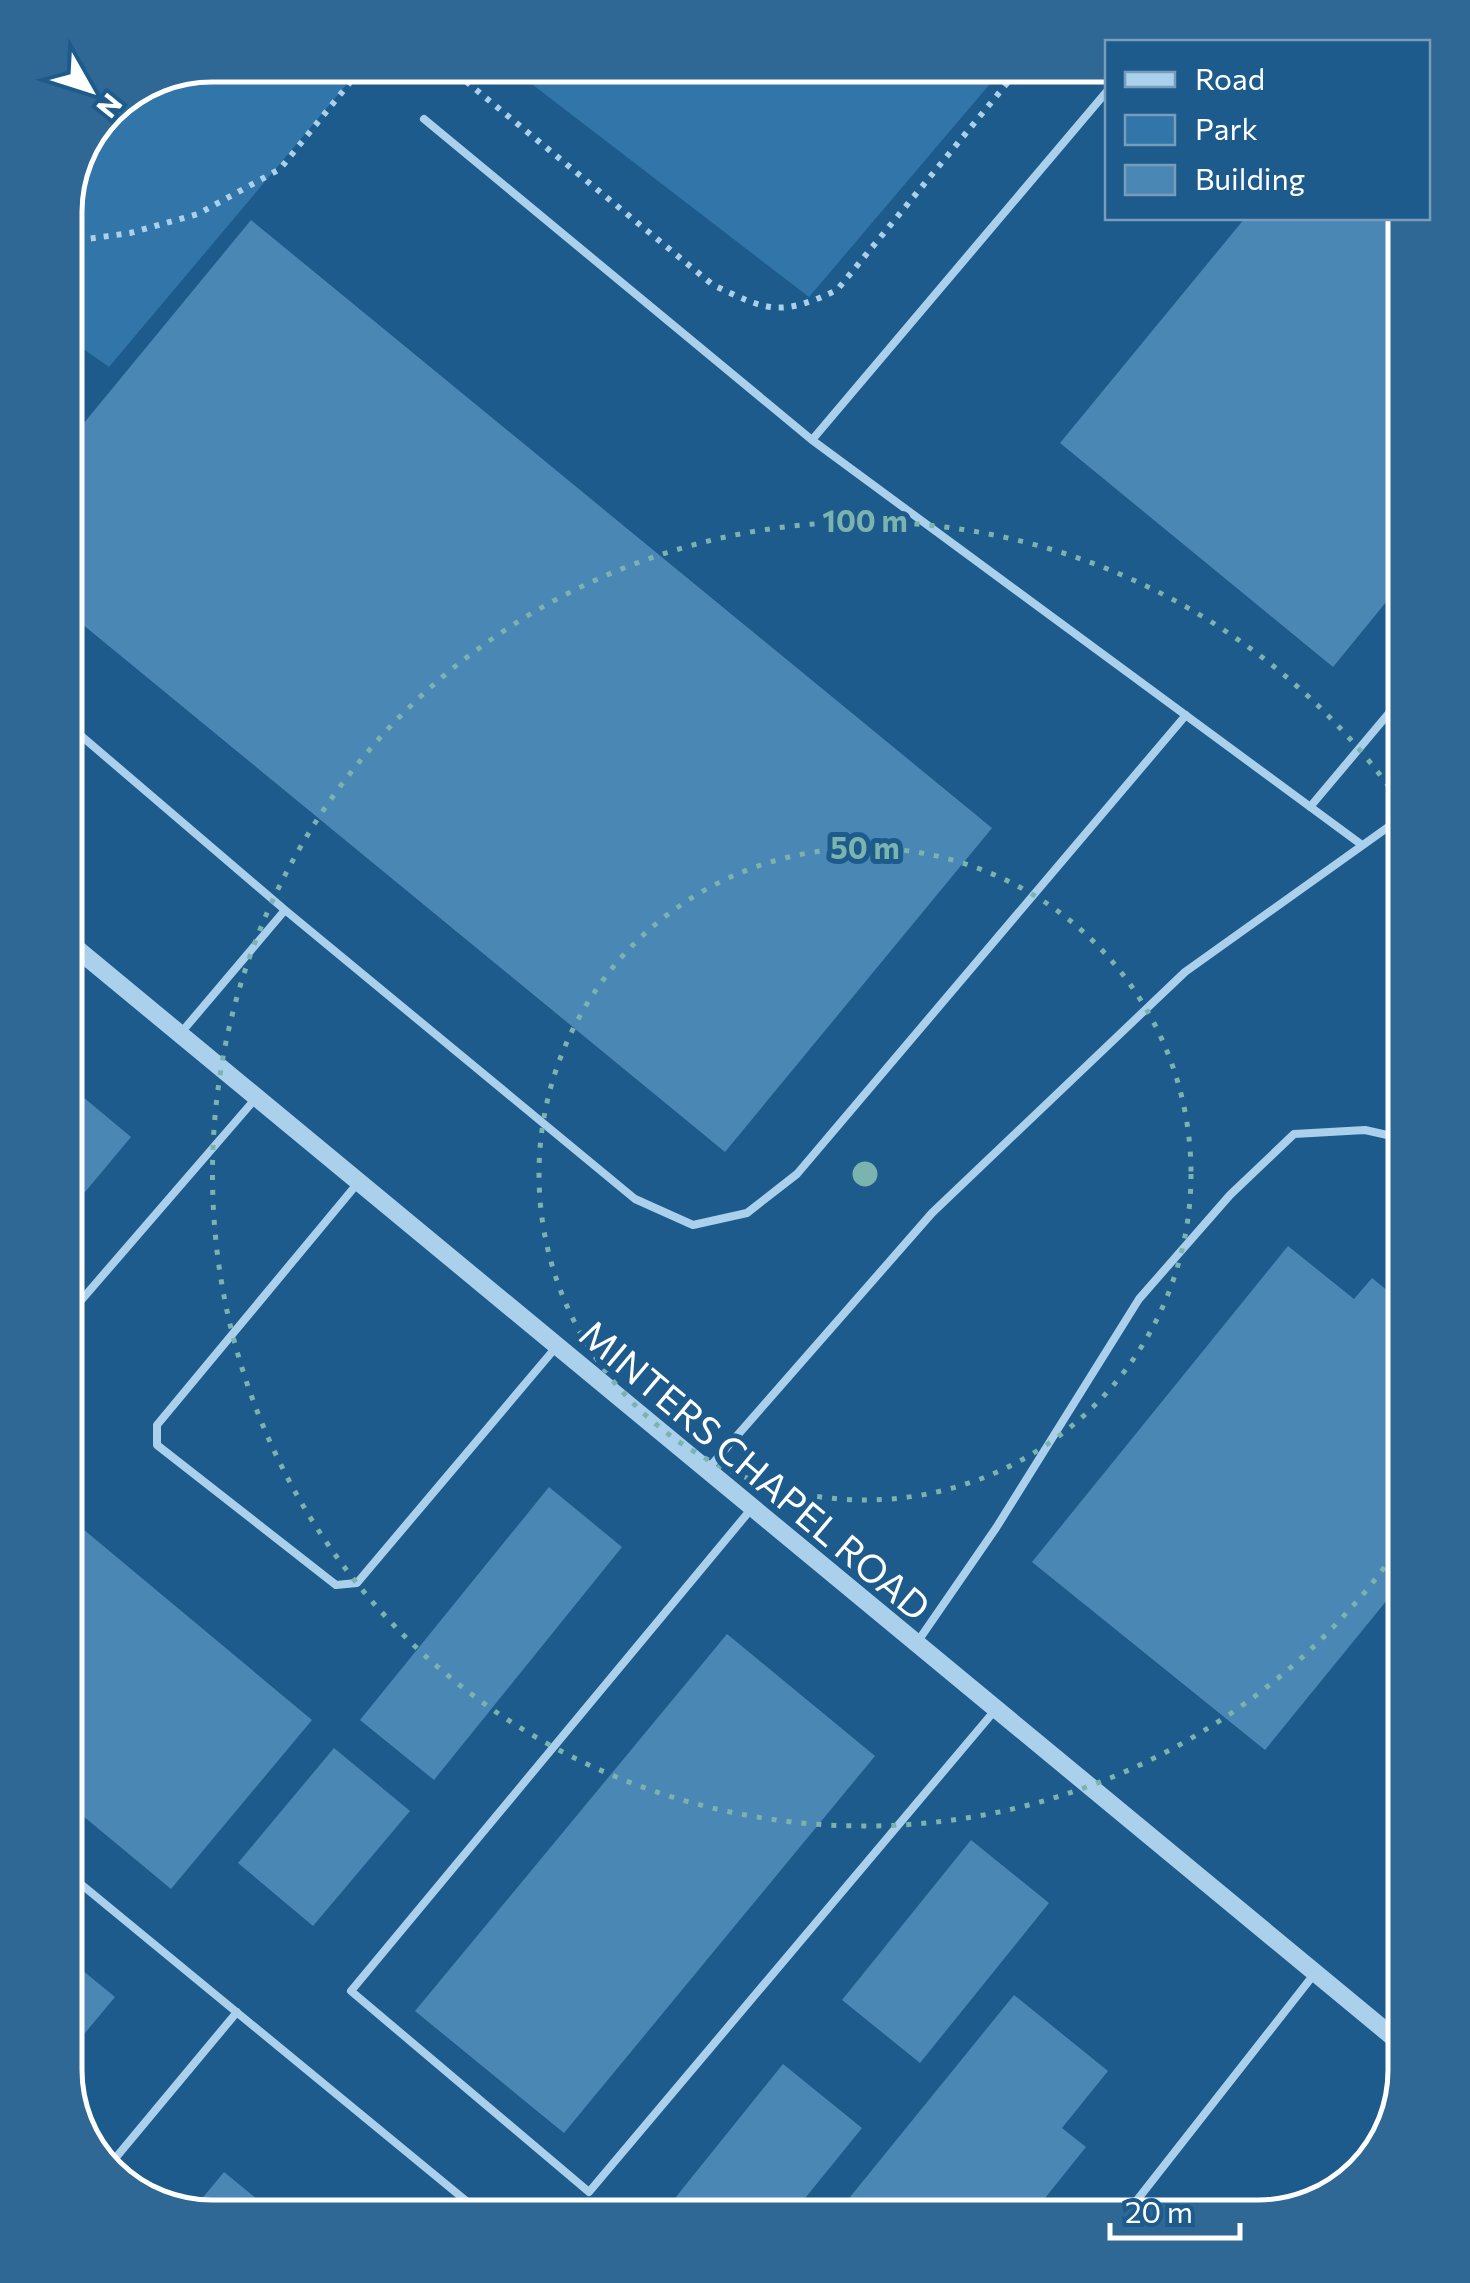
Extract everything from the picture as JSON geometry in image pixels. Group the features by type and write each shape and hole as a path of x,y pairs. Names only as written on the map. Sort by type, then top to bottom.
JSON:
{"street":[{"name":"MINTERS CHAPEL ROAD","path":"83,954 1388,2034"}],"lane":[{"path":"812,440 1105,94"},
{"path":"424,119 812,440 1362,845"},
{"path":"1310,807 1388,714"},
{"path":"83,737 285,910 635,1198 693,1225 747,1213 797,1174 1186,716"},
{"path":"707,1470 946,1200 1186,972 1388,827"},
{"path":"180,1034 285,910"},
{"path":"83,1297 256,1098"},
{"path":"916,1644 996,1528 1139,1298 1230,1194 1294,1134 1365,1130 1388,1135"},
{"path":"359,1182 157,1425 157,1445 336,1585 357,1582 557,1346"},
{"path":"752,1508 351,1990 588,2192 996,1709"},
{"path":"83,1886 465,2200"},
{"path":"1137,2200 1315,1973"},
{"path":"116,2157 237,2012"}],"path":[{"path":"83,240 130,233 198,214 280,168 350,82"},
{"path":"467,82 713,285 759,307 802,307 837,290 1007,83"}],"green space":[{"path":"213,82 349,82 109,367 83,349 83,204 87,179 105,140 140,140 140,106 171,89"},
{"path":"530,82 991,83 809,297"}],"building":[{"path":"251,220 992,828 725,1152 83,625 83,424"},
{"path":"1243,220 1388,220 1388,600 1333,667 1060,443"},
{"path":"83,1097 131,1137 83,1194"},
{"path":"1288,1246 1354,1299 1372,1278 1388,1291 1388,1599 1265,1750 1032,1562"},
{"path":"549,1487 622,1547 434,1780 360,1720"},
{"path":"83,1529 312,1720 171,1889 83,1816"},
{"path":"727,1634 875,1756 564,2133 415,2011"},
{"path":"334,1748 410,1811 313,1926 238,1863"},
{"path":"971,1840 1049,1903 920,2063 842,2000"},
{"path":"83,1971 115,1997 83,2035"},
{"path":"1014,1995 1108,2071 1062,2128 1086,2147 1043,2200 848,2200"},
{"path":"783,2064 862,2128 804,2200 673,2200"},
{"path":"224,2172 258,2200 204,2200"}]}
